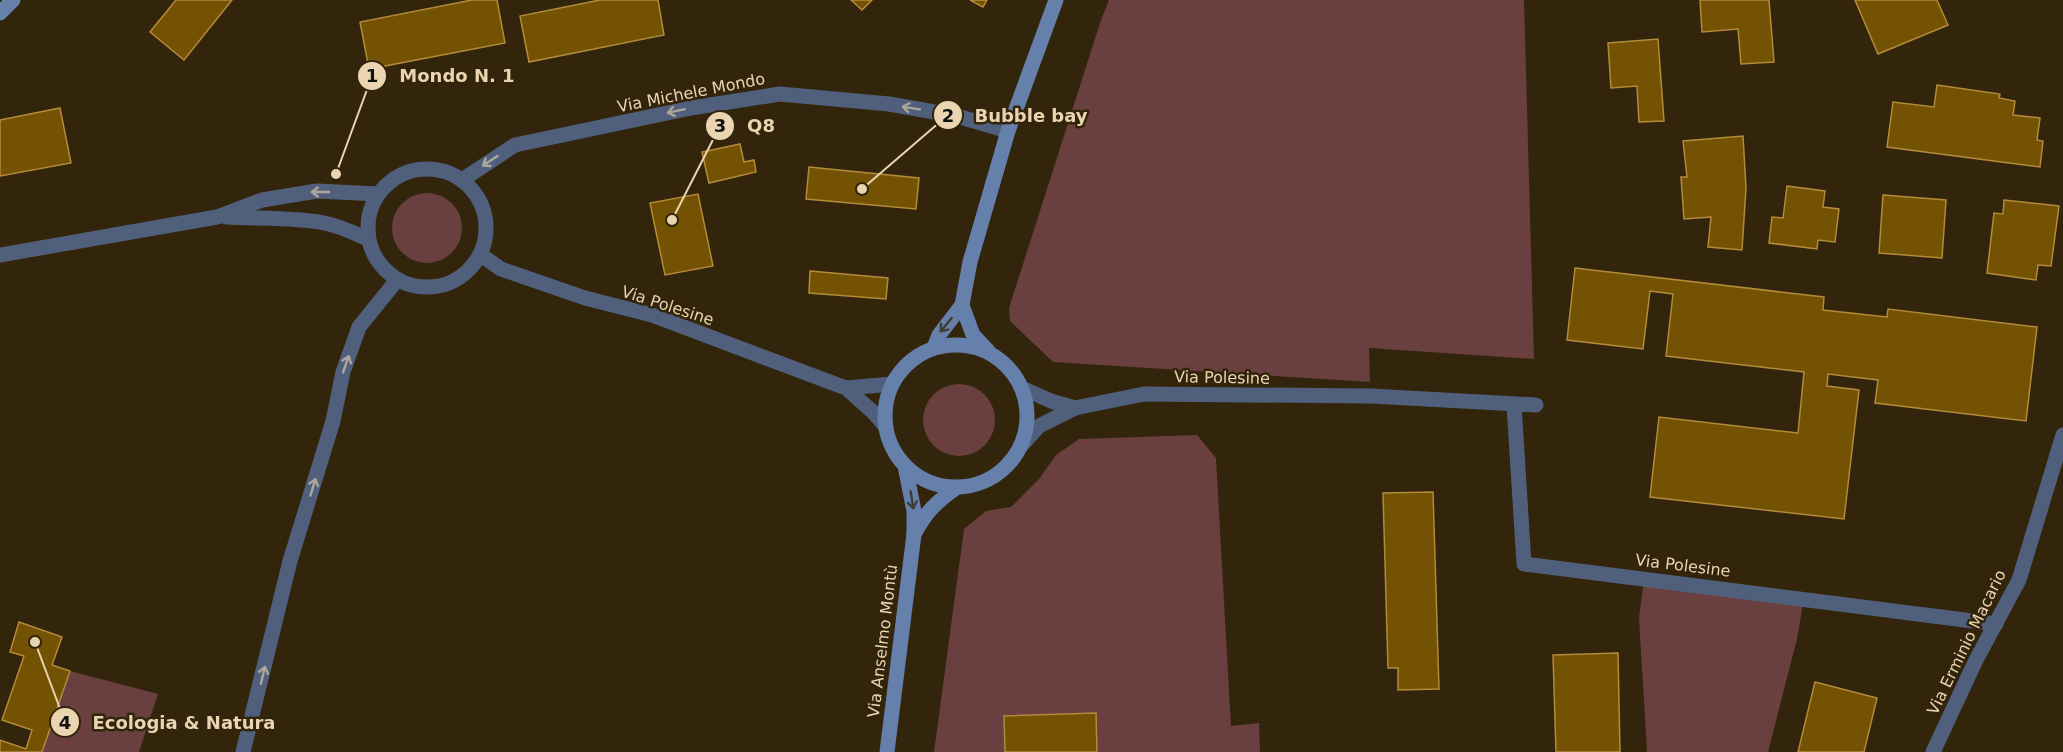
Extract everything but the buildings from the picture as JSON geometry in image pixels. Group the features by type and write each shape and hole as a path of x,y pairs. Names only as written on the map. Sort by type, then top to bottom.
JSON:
{"street":[{"path":"0,13 13,0"},
{"path":"934,348 939,335 962,305 970,262 1008,131 1056,0"},
{"name":"Via Michele Mondo","path":"462,180 515,145 691,108 780,94 912,108 957,116 1008,131"},
{"path":"417,170 446,172 462,180 474,192 482,206 486,223 481,255 469,270 453,282 444,285 416,287 397,280 384,270 374,255 368,239 371,208 378,194 392,181 417,170"},
{"path":"0,255 217,217 262,200 317,190 378,194"},
{"path":"217,217 325,223 349,230 368,239"},
{"name":"Via Polesine","path":"481,255 501,269 585,298 652,315 846,388 886,427"},
{"path":"243,752 290,561 333,421 343,372 359,327 397,280"},
{"path":"962,305 973,334 988,351 1014,373 1022,388 1028,408 1027,427 1021,446 1013,460 1001,472 987,480 972,486 956,488 938,485 920,477 905,466 890,441 886,427 887,398 892,384 903,368 917,356 934,348 952,344 970,345 988,351"},
{"name":"Via Polesine","path":"846,388 892,384"},
{"name":"Via Polesine","path":"1022,388 1051,402 1075,408"},
{"name":"Via Polesine","path":"1021,446 1039,426 1075,408 1144,394 1371,396 1536,405"},
{"name":"Via Polesine","path":"1514,405 1524,564 1996,624"},
{"name":"Via Erminio Macario","path":"1933,752 1976,660 2019,580 2062,441"},
{"name":"Via Anselmo Montù","path":"886,752 914,534 914,511 905,466"},
{"name":"Via Anselmo Montù","path":"914,534 936,502 956,488"}],"shaded area":[{"path":"1109,0 1524,0 1534,359 1369,348 1370,382 1053,362 1010,321 1009,308"},
{"path":"420,193 434,193 447,199 456,208 462,221 460,241 452,253 434,263 420,263 407,257 398,248 392,235 392,221 398,208 407,199"},
{"path":"959,384 973,387 985,394 992,406 995,420 992,434 985,446 973,453 959,456 945,453 933,446 926,434 923,420 926,406 933,394 945,387"},
{"path":"1197,435 1216,458 1231,726 1259,723 1260,752 934,752 964,529 986,511 1011,507 1039,479 1056,455 1079,439"},
{"path":"1644,579 1804,598 1797,639 1768,752 1647,752 1639,618"},
{"path":"70,671 158,694 139,752 42,752"}],"place":[{"name":"Mondo N. 1","path":"336,174"},
{"name":"Bubble bay","path":"862,189"},
{"name":"Q8","path":"672,220"},
{"name":"Ecologia & Natura","path":"35,642"}]}
